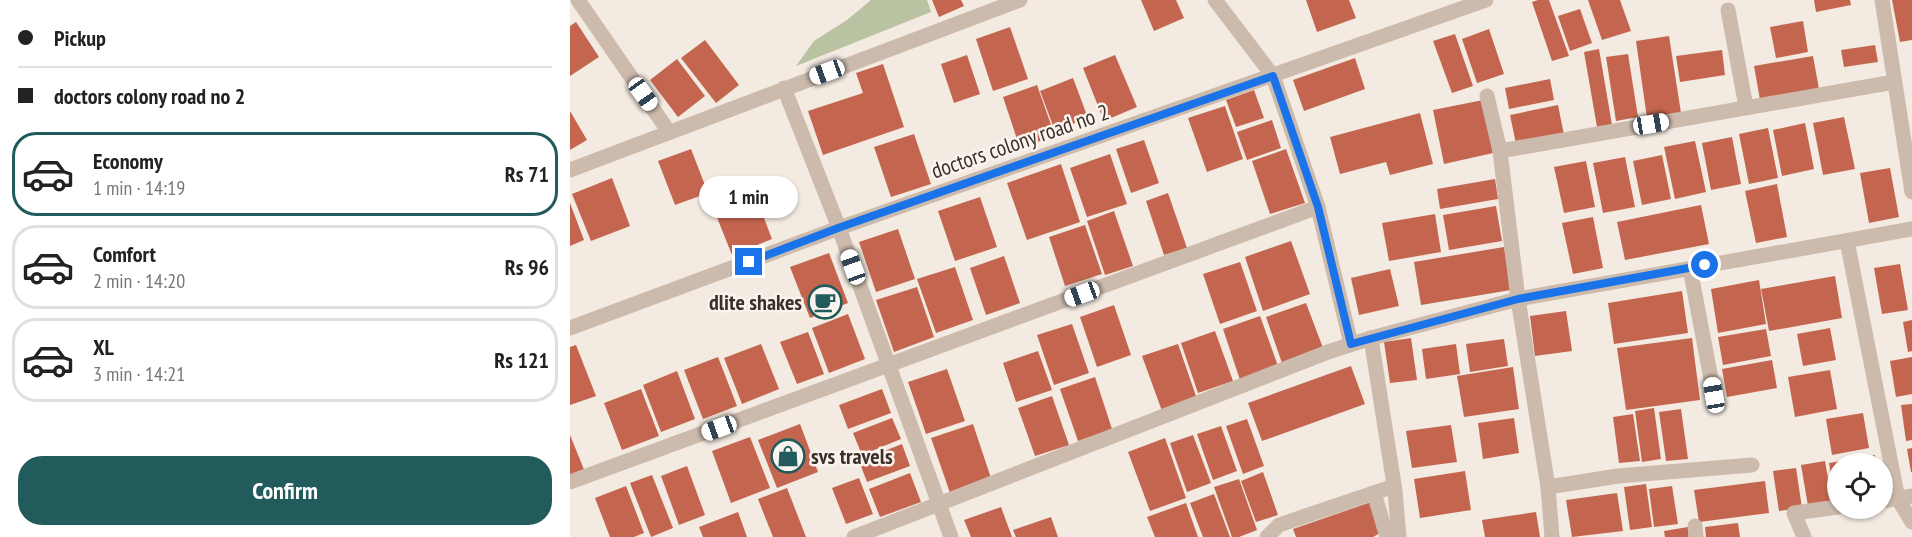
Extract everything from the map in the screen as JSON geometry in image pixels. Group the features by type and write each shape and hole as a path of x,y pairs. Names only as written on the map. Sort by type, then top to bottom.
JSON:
{"street":[{"path":"578,0 669,132"},
{"path":"570,170 1020,0"},
{"path":"1215,0 1273,76 1318,207 1351,344"},
{"name":"doctors colony road no 2","path":"570,328 838,228 1486,0"},
{"path":"1882,0 1912,192"},
{"path":"1728,10 1746,107"},
{"path":"1500,151 1894,82"},
{"path":"784,88 889,365 951,537"},
{"path":"1487,96 1500,151 1518,299 1548,488 1552,537"},
{"path":"570,482 1318,207"},
{"path":"854,537 1371,338 1518,299 1912,229"},
{"path":"1847,241 1912,522"},
{"path":"1690,268 1714,395"},
{"path":"1371,338 1394,486 1389,528"},
{"path":"1548,488 1618,476 1752,465"},
{"path":"1267,537 1279,525 1394,486"},
{"path":"1374,493 1389,528 1399,537"},
{"path":"1804,537 1794,513 1827,508"}],"green space":[{"path":"871,0 927,0 931,12 796,66 814,41 847,20"}],"building":[{"path":"932,0 961,0 964,6 939,17"},
{"path":"1141,0 1176,0 1184,18 1154,31"},
{"path":"1306,0 1349,0 1356,18 1317,32"},
{"path":"1549,0 1569,56 1552,61 1532,2"},
{"path":"1588,0 1620,0 1631,31 1602,40"},
{"path":"1814,0 1850,0 1851,5 1816,12"},
{"path":"1892,0 1912,0 1912,40 1900,42"},
{"path":"1580,9 1592,43 1570,51 1558,16"},
{"path":"1803,21 1808,52 1776,58 1770,27"},
{"path":"576,22 599,57 570,76 570,26"},
{"path":"1010,27 1028,79 993,91 976,39"},
{"path":"1489,29 1504,74 1477,83 1462,39"},
{"path":"1455,34 1473,86 1452,93 1433,41"},
{"path":"1669,36 1681,113 1647,118 1636,41"},
{"path":"705,40 739,85 716,103 681,58"},
{"path":"1875,45 1878,62 1844,67 1841,50"},
{"path":"1599,49 1612,125 1597,127 1584,52"},
{"path":"1722,50 1725,75 1680,82 1676,56"},
{"path":"1628,54 1638,117 1616,121 1606,57"},
{"path":"967,55 980,94 954,103 941,64"},
{"path":"1115,55 1137,107 1104,121 1083,68"},
{"path":"1813,56 1819,89 1760,100 1754,66"},
{"path":"1355,58 1365,89 1304,111 1293,80"},
{"path":"677,59 705,96 678,117 650,80"},
{"path":"883,64 904,127 823,155 808,111 863,93 856,73"},
{"path":"1073,78 1088,118 1055,131 1040,91"},
{"path":"1550,79 1554,100 1509,109 1505,88"},
{"path":"1037,85 1055,136 1020,148 1003,97"},
{"path":"1254,90 1264,118 1236,127 1226,100"},
{"path":"1483,100 1493,153 1444,164 1433,110"},
{"path":"1558,105 1564,135 1516,144 1510,115"},
{"path":"1225,106 1243,159 1207,172 1188,118"},
{"path":"570,111 587,140 570,150"},
{"path":"1420,113 1433,164 1390,175 1386,162 1340,174 1330,137"},
{"path":"1844,117 1855,169 1823,175 1813,123"},
{"path":"1272,120 1281,148 1247,160 1237,132"},
{"path":"1805,123 1814,169 1782,176 1773,130"},
{"path":"1768,128 1778,178 1749,184 1739,134"},
{"path":"914,134 931,184 891,197 874,147"},
{"path":"1732,137 1741,184 1711,190 1702,143"},
{"path":"1144,140 1159,183 1131,193 1116,149"},
{"path":"1695,141 1706,192 1675,199 1664,147"},
{"path":"691,149 708,193 675,205 658,161"},
{"path":"1286,149 1305,203 1270,214 1252,161"},
{"path":"1110,154 1127,204 1087,217 1070,168"},
{"path":"1662,155 1671,199 1642,205 1633,161"},
{"path":"1625,157 1635,207 1603,213 1593,163"},
{"path":"1586,161 1595,207 1564,213 1554,167"},
{"path":"1061,164 1080,222 1027,240 1007,183"},
{"path":"1890,168 1899,217 1869,223 1860,173"},
{"path":"612,178 630,226 591,241 572,194"},
{"path":"1495,179 1498,199 1440,209 1437,189"},
{"path":"751,184 772,239 732,255 710,200"},
{"path":"1777,184 1787,237 1756,243 1745,191"},
{"path":"1168,193 1187,248 1164,255 1146,201"},
{"path":"980,197 997,247 955,261 938,211"},
{"path":"570,203 584,240 570,246"},
{"path":"1701,205 1709,244 1625,260 1617,222"},
{"path":"1496,206 1502,241 1449,250 1443,215"},
{"path":"1114,211 1133,266 1105,275 1087,221"},
{"path":"1435,214 1441,252 1389,261 1382,223"},
{"path":"1593,217 1603,268 1573,274 1562,223"},
{"path":"1085,225 1102,274 1065,286 1049,237"},
{"path":"898,229 915,279 876,292 859,242"},
{"path":"1291,241 1310,294 1263,311 1245,257"},
{"path":"1504,247 1511,290 1421,305 1414,262"},
{"path":"829,253 848,303 810,318 790,267"},
{"path":"1004,256 1020,303 986,315 970,268"},
{"path":"1240,262 1257,311 1220,324 1203,274"},
{"path":"1900,264 1908,310 1882,314 1874,268"},
{"path":"955,267 973,320 936,333 917,279"},
{"path":"1390,269 1399,306 1359,315 1351,278"},
{"path":"1835,276 1842,318 1769,331 1761,289"},
{"path":"1759,280 1766,324 1718,333 1711,289"},
{"path":"917,287 934,337 894,352 876,300"},
{"path":"1682,291 1688,333 1614,344 1608,303"},
{"path":"1306,303 1323,348 1282,363 1266,317"},
{"path":"1114,305 1131,355 1097,367 1080,317"},
{"path":"1566,311 1572,351 1535,356 1530,316"},
{"path":"848,314 865,359 829,373 812,328"},
{"path":"1260,316 1278,366 1240,380 1223,329"},
{"path":"1912,320 1912,351 1908,352 1903,322"},
{"path":"1072,324 1089,373 1054,385 1037,335"},
{"path":"1830,328 1836,360 1803,366 1797,334"},
{"path":"1766,329 1771,356 1723,365 1718,337"},
{"path":"1215,331 1233,381 1198,393 1181,343"},
{"path":"808,332 824,374 797,384 780,342"},
{"path":"1411,338 1417,380 1390,383 1384,342"},
{"path":"1692,338 1700,400 1626,410 1617,348"},
{"path":"1504,339 1508,366 1470,372 1466,344"},
{"path":"761,344 779,389 742,404 724,358"},
{"path":"1178,344 1197,399 1162,411 1142,356"},
{"path":"1456,344 1460,374 1426,379 1422,349"},
{"path":"576,345 596,396 570,405 570,347"},
{"path":"1038,351 1052,390 1016,402 1003,363"},
{"path":"718,357 737,406 703,419 684,370"},
{"path":"1912,357 1912,394 1896,397 1890,361"},
{"path":"1772,360 1777,388 1727,397 1722,369"},
{"path":"1351,366 1365,404 1262,441 1248,403"},
{"path":"1513,367 1519,409 1464,417 1457,376"},
{"path":"947,369 965,421 926,434 908,382"},
{"path":"1830,370 1837,409 1795,417 1788,377"},
{"path":"677,371 695,419 661,432 643,385"},
{"path":"1095,377 1112,429 1078,441 1060,389"},
{"path":"641,389 659,436 622,450 604,403"},
{"path":"882,389 891,413 848,429 839,405"},
{"path":"1052,396 1069,445 1035,456 1018,408"},
{"path":"1912,404 1912,440 1906,441 1901,405"},
{"path":"1654,408 1661,459 1642,462 1635,411"},
{"path":"1681,409 1688,459 1666,461 1659,412"},
{"path":"1863,413 1869,448 1832,453 1826,419"},
{"path":"1633,414 1640,461 1619,463 1613,417"},
{"path":"892,418 901,439 862,455 853,433"},
{"path":"1514,418 1519,453 1483,459 1478,423"},
{"path":"1247,419 1264,466 1243,474 1226,426"},
{"name":"svs travels","path":"800,424 818,472 777,488 758,440"},
{"path":"973,424 991,478 950,493 931,438"},
{"path":"1451,425 1457,462 1412,468 1406,431"},
{"path":"1221,426 1237,471 1213,480 1197,434"},
{"path":"570,435 585,472 570,478"},
{"path":"1193,435 1211,483 1187,492 1170,443"},
{"path":"750,437 770,488 731,503 712,451"},
{"path":"1165,438 1186,498 1150,511 1128,452"},
{"path":"902,444 910,466 867,482 859,461"},
{"path":"1912,448 1912,472 1911,472 1907,449"},
{"path":"1825,461 1827,503 1808,506 1801,465"},
{"path":"687,466 705,515 679,525 661,476"},
{"path":"1796,468 1802,508 1779,511 1773,471"},
{"path":"1465,471 1471,510 1420,518 1414,479"},
{"path":"1263,472 1278,515 1256,522 1241,481"},
{"path":"910,473 921,502 880,517 869,489"},
{"path":"652,475 673,528 651,537 630,483"},
{"path":"859,478 873,514 846,524 832,488"},
{"path":"1239,479 1257,530 1239,537 1232,537 1214,487"},
{"path":"1765,481 1769,513 1699,522 1694,490"},
{"path":"1646,484 1652,527 1630,530 1624,487"},
{"path":"626,486 644,533 634,537 610,537 595,498"},
{"path":"1672,486 1678,524 1654,527 1649,489"},
{"path":"787,488 806,537 773,537 758,499"},
{"path":"1617,493 1623,531 1572,537 1566,500"},
{"path":"1214,494 1230,537 1203,537 1190,503"},
{"path":"1371,502 1382,532 1373,537 1296,537 1293,529"},
{"path":"1186,503 1198,537 1155,537 1147,517"},
{"path":"1001,507 1012,537 971,537 964,520"},
{"path":"738,512 747,537 703,537 699,527"},
{"path":"1536,512 1540,537 1485,537 1482,520"},
{"path":"1051,517 1058,537 1016,537 1013,530"},
{"path":"1738,523 1740,537 1706,537 1705,527"},
{"path":"1688,527 1689,537 1665,537 1664,531"}],"place":[{"name":"dlite shakes","path":"825,302"},
{"name":"svs travels","path":"788,456"}],"route":[{"path":"749,262 838,228 1273,76 1318,207 1351,344 1518,299 1705,265"}]}
